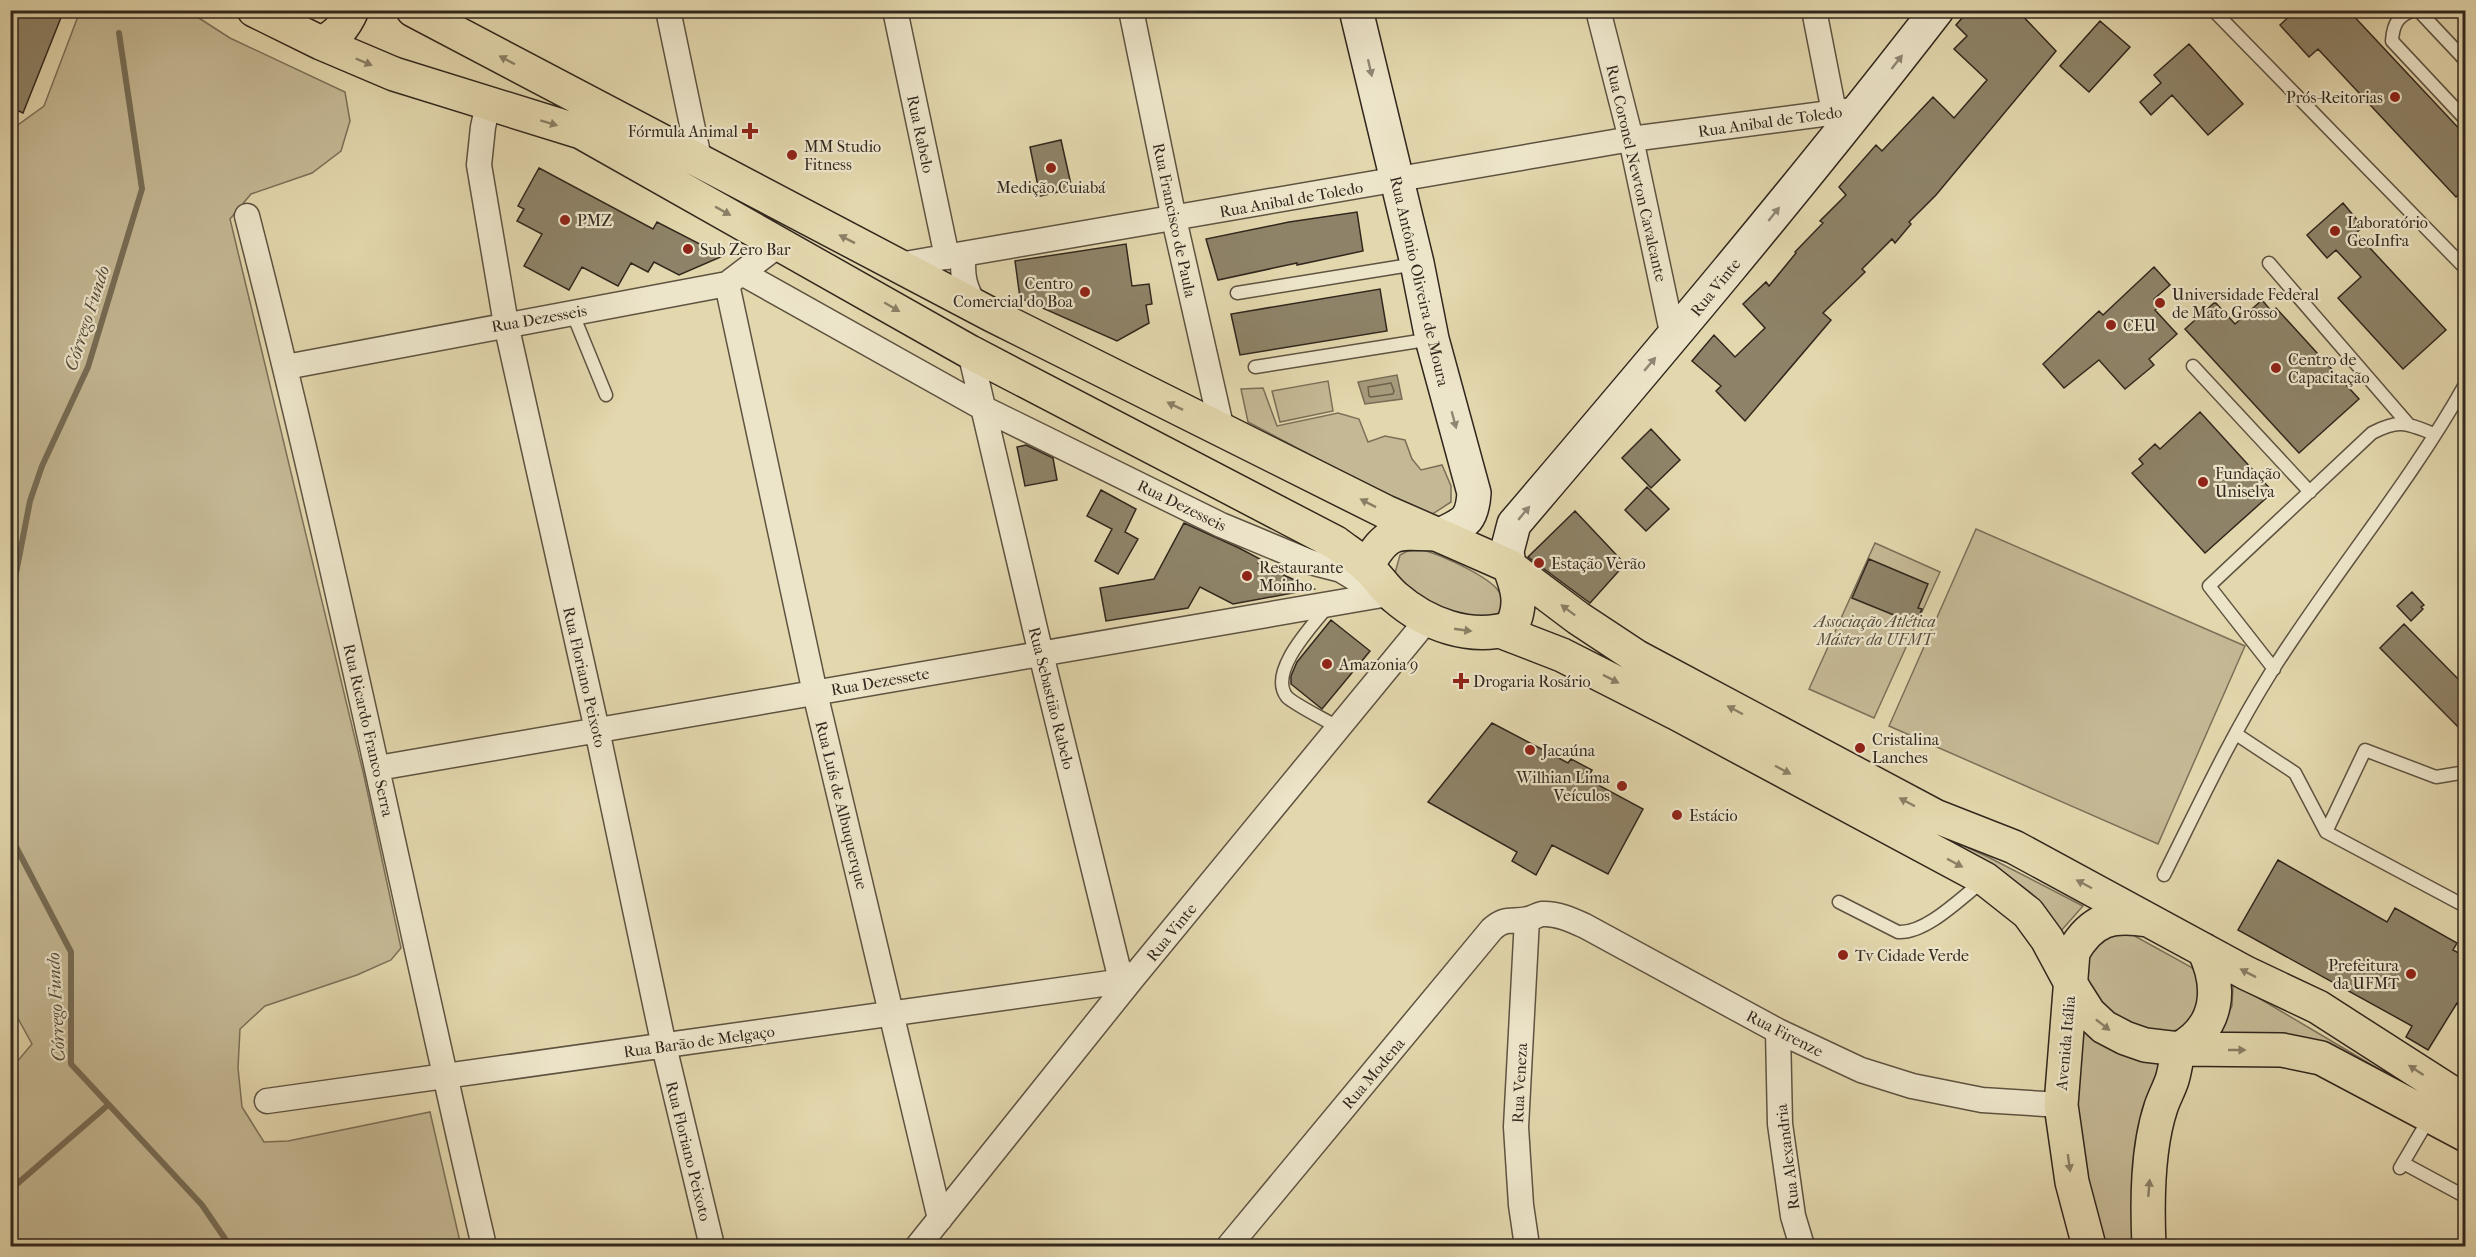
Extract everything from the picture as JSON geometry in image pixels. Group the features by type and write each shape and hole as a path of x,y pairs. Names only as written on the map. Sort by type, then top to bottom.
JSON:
{"main road":[{"path":"254,10 321,43 394,74 581,132 781,243 970,352 1336,543 1367,566 1388,596 1427,620 1465,631 1500,631 1511,627 1520,604 1518,588 1509,566"},
{"path":"321,43 333,38 342,28 352,10"},
{"path":"413,10 976,307 1386,512 1509,566 1578,618 1637,657 1935,816 2014,847 2204,950 2318,1007 2466,1102"},
{"path":"1367,566 1377,548 1388,538 1401,532 1440,535"},
{"path":"1500,631 1562,655 1676,712 1985,879 2028,913 2048,939 2089,1013 2104,1027 2125,1038 2145,1045 2179,1049 2282,1050 2321,1058 2466,1135"},
{"path":"2070,981 2073,952 2082,937 2093,926 2118,917 2154,921"},
{"path":"2149,1246 2147,1203 2161,1108 2173,1078 2179,1049 2198,1035 2212,1012 2215,1001 2212,970 2204,950"},
{"name":"Avenida Itália","path":"2070,981 2061,1105 2072,1182 2089,1246"}],"street":[{"path":"668,10 700,163"},
{"name":"Rua Rabelo","path":"896,10 955,256 964,284 976,307"},
{"name":"Rua Francisco de Paula","path":"1131,10 1174,219 1222,430"},
{"name":"Rua Antônio Oliveira de Moura","path":"1356,10 1395,180 1417,263 1431,339 1474,494 1473,510 1466,522 1440,535"},
{"name":"Rua Coronel Newton Cavalcante","path":"1598,10 1630,139 1673,337"},
{"path":"1814,10 1847,111"},
{"name":"Rua Vinte","path":"1509,566 1507,551 1514,524 1673,337 1847,111 1937,10"},
{"name":"Rua Floriano Peixoto","path":"488,105 480,143 479,165 506,324 597,730 664,1046 712,1246"},
{"name":"Rua Anibal de Toledo","path":"899,265 1630,139 1847,111"},
{"name":"Rua Ricardo Franco Serra","path":"247,216 286,367 484,1246"},
{"name":"Rua Dezesseis","path":"286,367 735,278 781,243"},
{"name":"Rua Dezesseis","path":"735,278 985,409 1221,525 1310,562 1341,570 1388,596"},
{"name":"Rua Luís de Albuquerque","path":"735,278 815,693 940,1219"},
{"name":"Rua Sebastião Rabelo","path":"970,352 1118,968 1131,980"},
{"name":"Rua Dezessete","path":"378,768 1388,596"},
{"name":"Rua Vinte","path":"918,1246 1131,980 1427,620"},
{"name":"Rua Firenze","path":"1527,919 1541,914 1556,915 1585,926 1778,1031 1861,1070 1912,1086 1982,1100 2061,1105"},
{"name":"Rua Modena","path":"1229,1246 1492,929 1500,922 1510,919 1527,919"},
{"name":"Rua Veneza","path":"1527,919 1516,1127 1521,1205 1527,1246"},
{"name":"Rua Barão de Melgaço","path":"267,1101 1131,980"},
{"name":"Rua Alexandria","path":"1778,1031 1780,1124 1793,1216 1802,1246"}],"lane":[{"path":"2213,10 2466,269"},
{"path":"2466,61 2417,10 2405,13 2393,26 2392,41 2466,120"},
{"path":"1237,293 1417,263"},
{"path":"2269,263 2409,424"},
{"path":"572,312 606,395"},
{"path":"1255,367 1431,339"},
{"path":"2193,366 2310,492"},
{"path":"2164,875 2236,734 2274,669 2434,434 2466,383"},
{"path":"2274,669 2209,586 2372,433 2390,424 2409,424 2434,434"},
{"path":"1329,605 1288,660 1282,672 1282,684 1287,697 1339,728"},
{"path":"2236,734 2295,773 2326,832 2463,905 2466,904"},
{"path":"2326,832 2365,750 2436,777 2466,772"},
{"path":"1839,902 1898,932 1907,933 1921,928 1985,879"},
{"path":"2431,1115 2401,1165 2466,1197"}],"green space":[{"path":"80,11 188,11 230,38 345,92 350,121 341,151 312,173 251,194 230,219 364,776 401,948 391,960 357,975 265,1006 240,1029 238,1068 242,1107 264,1142 288,1141 430,1112 461,1246 11,1246 10,1070 32,1044 10,1004 11,130 44,106"},
{"path":"1328,381 1333,411 1280,422 1272,391"},
{"path":"1263,388 1277,426 1338,413 1359,419 1368,442 1385,436 1405,440 1412,459 1421,470 1442,465 1451,486 1451,502 1428,517 1248,422 1241,389"},
{"path":"1976,529 2245,646 2158,844 1889,726"},
{"name":"Associação Atlética Máster da UFMT","path":"1875,543 1940,572 1874,718 1809,689"},
{"path":"1413,548 1457,564 1490,583 1502,598 1500,616 1488,623 1451,616 1399,584 1395,573 1400,555"},
{"path":"1895,813 1990,858 2083,906 2060,932"},
{"path":"2122,929 2191,967 2198,974 2201,991 2193,1015 2181,1029 2164,1033 2124,1024 2096,1003 2082,967 2087,945"},
{"path":"2235,984 2416,1091 2216,1036 2232,1006 2233,985"},
{"path":"2076,1017 2172,1058 2138,1246 2100,1246 2074,1127"}],"water":[{"path":"1397,375 1402,399 1365,404 1358,382"}],"building":[{"path":"10,10 64,10 23,113 10,107"},
{"path":"1969,10 2017,10 2056,51 1936,195 1909,222 1911,224 1895,243 1892,239 1862,269 1865,272 1823,313 1831,320 1745,421 1716,391 1721,386 1692,361 1714,335 1735,357 1765,328 1743,304 1766,282 1769,286 1795,252 1823,223 1820,221 1846,195 1839,187 1876,145 1882,151 1933,97 1954,118 1987,80 1954,49 1967,36 1956,25"},
{"name":"Prós-Reitorias","path":"2296,10 2348,10 2466,136 2466,188 2456,197 2318,49 2309,57 2280,25"},
{"path":"2100,21 2130,47 2089,92 2060,66"},
{"path":"2189,44 2243,104 2208,135 2172,95 2151,115 2140,102 2161,83 2154,75"},
{"name":"Medição Cuiabá","path":"1061,140 1072,189 1040,196 1030,147"},
{"path":"539,168 653,229 657,222 723,256 679,275 654,262 648,272 631,263 618,286 582,267 569,290 524,266 542,234 517,221 524,209 518,206"},
{"path":"2343,203 2363,227 2356,233 2446,330 2403,369 2338,298 2361,277 2336,250 2327,258 2307,235"},
{"path":"1357,212 1363,251 1218,280 1206,239 1289,222"},
{"name":"Centro Comercial do Boa","path":"1126,244 1132,286 1149,284 1152,304 1146,305 1149,323 1117,341 1020,298 1015,261"},
{"name":"CEU","path":"2154,267 2170,285 2154,299 2160,306 2155,310 2177,334 2149,359 2154,365 2125,389 2099,360 2064,388 2043,364 2099,311 2103,315"},
{"path":"1380,289 1387,331 1240,355 1231,314"},
{"name":"Centro de Capacitação","path":"2262,300 2272,312 2276,308 2359,399 2299,453 2185,329 2215,302 2235,324"},
{"name":"Fundação Uniselva","path":"2200,412 2273,492 2205,553 2132,473 2143,464 2139,459 2155,444 2160,449"},
{"path":"1651,429 1680,460 1651,488 1622,458"},
{"path":"1026,445 1053,458 1057,480 1025,486 1017,447"},
{"path":"1647,487 1669,509 1646,531 1625,510"},
{"path":"1101,490 1136,509 1125,532 1138,539 1118,574 1095,561 1112,529 1087,516"},
{"path":"1575,511 1625,564 1590,603 1528,557"},
{"path":"1184,523 1239,548 1260,559 1258,563 1314,589 1233,604 1200,587 1188,608 1106,621 1100,588 1154,579"},
{"path":"1869,559 1928,584 1918,608 1922,609 1916,624 1852,598"},
{"path":"2412,592 2424,605 2411,621 2397,606"},
{"name":"Amazonia 9","path":"1331,620 1370,651 1322,709 1291,684 1291,676 1297,662"},
{"path":"2404,624 2466,687 2466,735 2380,648"},
{"path":"1492,723 1568,763 1571,759 1592,770 1587,779 1643,809 1608,874 1552,845 1536,875 1512,861 1517,852 1428,802"},
{"path":"2278,860 2387,922 2395,908 2457,943 2453,950 2466,957 2466,1008 2457,1003 2428,1050 2406,1037 2412,1026 2238,930"}],"waterway":[{"name":"Córrego Fundo","path":"10,604 30,501 42,466 88,367 142,189 119,33"},
{"name":"Córrego Fundo","path":"10,828 14,843 71,952 71,1064 202,1205 230,1246"},
{"path":"10,1190 108,1105"}],"place":[{"name":"Prós-Reitorias","path":"2395,97"},
{"name":"Fórmula Animal","path":"750,131"},
{"name":"MM Studio Fitness","path":"792,155"},
{"name":"Medição Cuiabá","path":"1051,168"},
{"name":"PMZ","path":"565,220"},
{"name":"Laboratório GeoInfra","path":"2335,231"},
{"name":"Sub Zero Bar","path":"688,249"},
{"name":"Centro Comercial do Boa","path":"1085,292"},
{"name":"Universidade Federal de Mato Grosso","path":"2160,303"},
{"name":"CEU","path":"2111,325"},
{"name":"Centro de Capacitação","path":"2276,368"},
{"name":"Fundação Uniselva","path":"2203,482"},
{"name":"Estação Verão","path":"1539,563"},
{"name":"Restaurante Moinho","path":"1247,576"},
{"name":"Amazonia 9","path":"1327,664"},
{"name":"Drogaria Rosário","path":"1461,681"},
{"name":"Cristalina Lanches","path":"1860,748"},
{"name":"Jacaúna","path":"1530,750"},
{"name":"Wilhian Lima Veículos","path":"1622,786"},
{"name":"Estácio","path":"1677,815"},
{"name":"Tv Cidade Verde","path":"1843,955"},
{"name":"Prefeitura da UFMT","path":"2411,974"}]}
